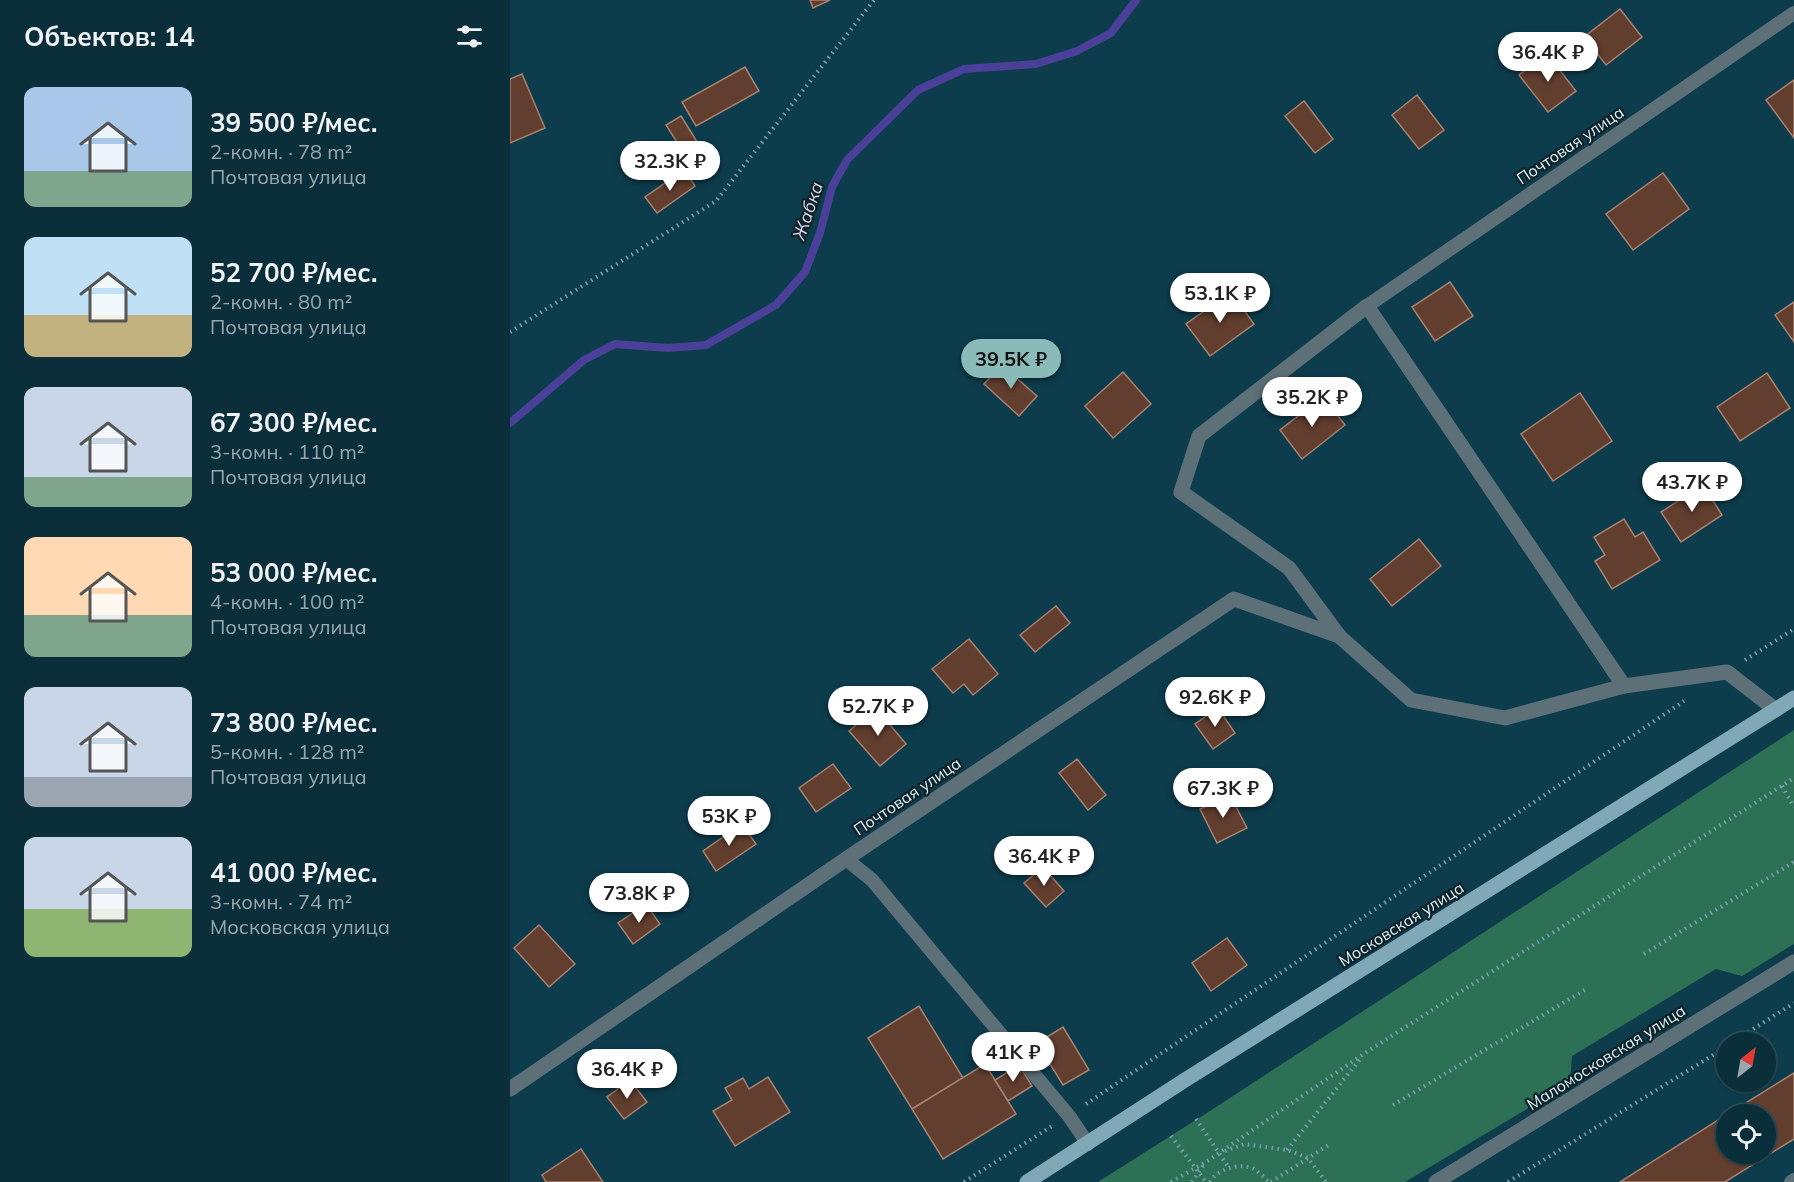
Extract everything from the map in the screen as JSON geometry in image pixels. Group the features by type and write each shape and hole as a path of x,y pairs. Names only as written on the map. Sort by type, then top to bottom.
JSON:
{"main road":[{"name":"Московская улица","path":"1027,1182 1794,698"}],"street":[{"name":"Почтовая улица","path":"1367,306 1199,436 1181,492 1289,568 1339,636 1411,700 1505,718 1624,686 1728,672"},
{"path":"1367,306 1624,686"},
{"name":"Почтовая улица","path":"510,1089 846,859 1234,599 1339,636"},
{"path":"1728,672 1776,710"},
{"name":"Маломосковская улица","path":"1436,1182 1794,962"}],"lane":[{"name":"Почтовая улица","path":"1367,306 1794,14"},
{"path":"846,859 873,880 1069,1116 1088,1144"}],"path":[{"path":"510,332 716,201 874,0"},
{"path":"1728,672 1794,629"},
{"path":"964,1182 1069,1116 1688,698"},
{"path":"1171,1182 1197,1170 1365,1053 1794,778"},
{"path":"1782,786 1794,807"},
{"path":"1644,954 1794,862"},
{"path":"1393,1105 1588,988"},
{"path":"1749,1032 1794,1003"},
{"path":"1287,1149 1365,1053"},
{"path":"1508,1182 1716,1053"},
{"path":"1196,1119 1229,1168"},
{"path":"1171,1136 1206,1182"},
{"path":"1219,1153 1244,1144 1287,1149 1308,1158 1326,1182"},
{"path":"1210,1182 1212,1178 1231,1167 1253,1168 1270,1182 1330,1144"},
{"path":"1192,1182 1197,1170"}],"green space":[{"path":"1794,730 1794,944 1742,976 1716,969 1572,1056 1570,1083 1405,1182 1098,1182 1210,1111"}],"building":[{"path":"810,0 830,0 813,8"},
{"path":"1620,9 1642,37 1606,65 1584,37"},
{"path":"1547,54 1576,91 1548,112 1519,75"},
{"path":"745,67 759,91 696,126 682,102"},
{"path":"522,74 545,128 510,143 510,79"},
{"path":"1794,80 1794,138 1766,100"},
{"path":"1417,95 1444,130 1419,149 1392,115"},
{"path":"1304,101 1333,139 1315,153 1285,116"},
{"path":"681,116 714,169 700,178 666,125"},
{"path":"684,170 695,186 657,213 645,197"},
{"path":"1663,173 1689,209 1633,250 1606,214"},
{"path":"1450,282 1473,316 1435,341 1412,307"},
{"path":"1231,292 1254,324 1210,356 1186,324"},
{"path":"1794,302 1794,342 1775,315"},
{"path":"1002,365 1037,396 1019,416 984,384"},
{"path":"1123,372 1151,404 1113,438 1085,406"},
{"path":"1767,373 1790,408 1740,441 1717,407"},
{"path":"1580,393 1612,441 1553,481 1521,434"},
{"path":"1323,397 1345,425 1302,459 1280,430"},
{"path":"1703,485 1722,515 1681,542 1661,512"},
{"path":"1624,519 1635,537 1643,532 1660,560 1612,589 1595,561 1605,555 1594,537"},
{"path":"1419,539 1441,566 1392,606 1370,579"},
{"path":"1056,606 1070,623 1035,652 1020,635"},
{"path":"969,639 998,674 973,695 964,684 953,693 932,669"},
{"path":"876,708 906,744 880,766 849,731"},
{"path":"1218,708 1235,733 1213,749 1195,724"},
{"path":"1077,759 1106,795 1088,810 1059,773"},
{"path":"833,764 851,788 816,812 799,788"},
{"path":"1230,795 1247,828 1217,843 1200,809"},
{"path":"742,824 756,844 716,871 703,851"},
{"path":"1043,867 1064,891 1046,907 1024,883"},
{"path":"646,904 660,924 633,944 618,923"},
{"path":"539,925 575,964 549,987 514,948"},
{"path":"1227,938 1247,965 1211,991 1192,963"},
{"path":"919,1006 963,1078 912,1109 868,1038"},
{"path":"1063,1027 1089,1070 1063,1085 1037,1043"},
{"path":"985,1064 1016,1114 943,1159 912,1109"},
{"path":"1019,1065 1032,1086 1008,1101 995,1080"},
{"path":"1794,1073 1794,1139 1776,1150 1776,1104 1744,1104 1763,1092 1776,1092 1776,1084"},
{"path":"768,1077 790,1112 735,1146 713,1111 732,1100 725,1088 743,1078 749,1089"},
{"path":"630,1080 647,1102 624,1119 607,1097"},
{"path":"1716,1121 1716,1164 1754,1164 1725,1182 1620,1182"},
{"path":"581,1149 603,1182 546,1182 542,1175"}],"waterway":[{"name":"Жабка","path":"510,423 584,360 615,344 668,348 706,345 776,305 805,272 820,233 832,187 847,160 918,90 964,69 1036,64 1077,51 1111,33 1136,0"}]}
